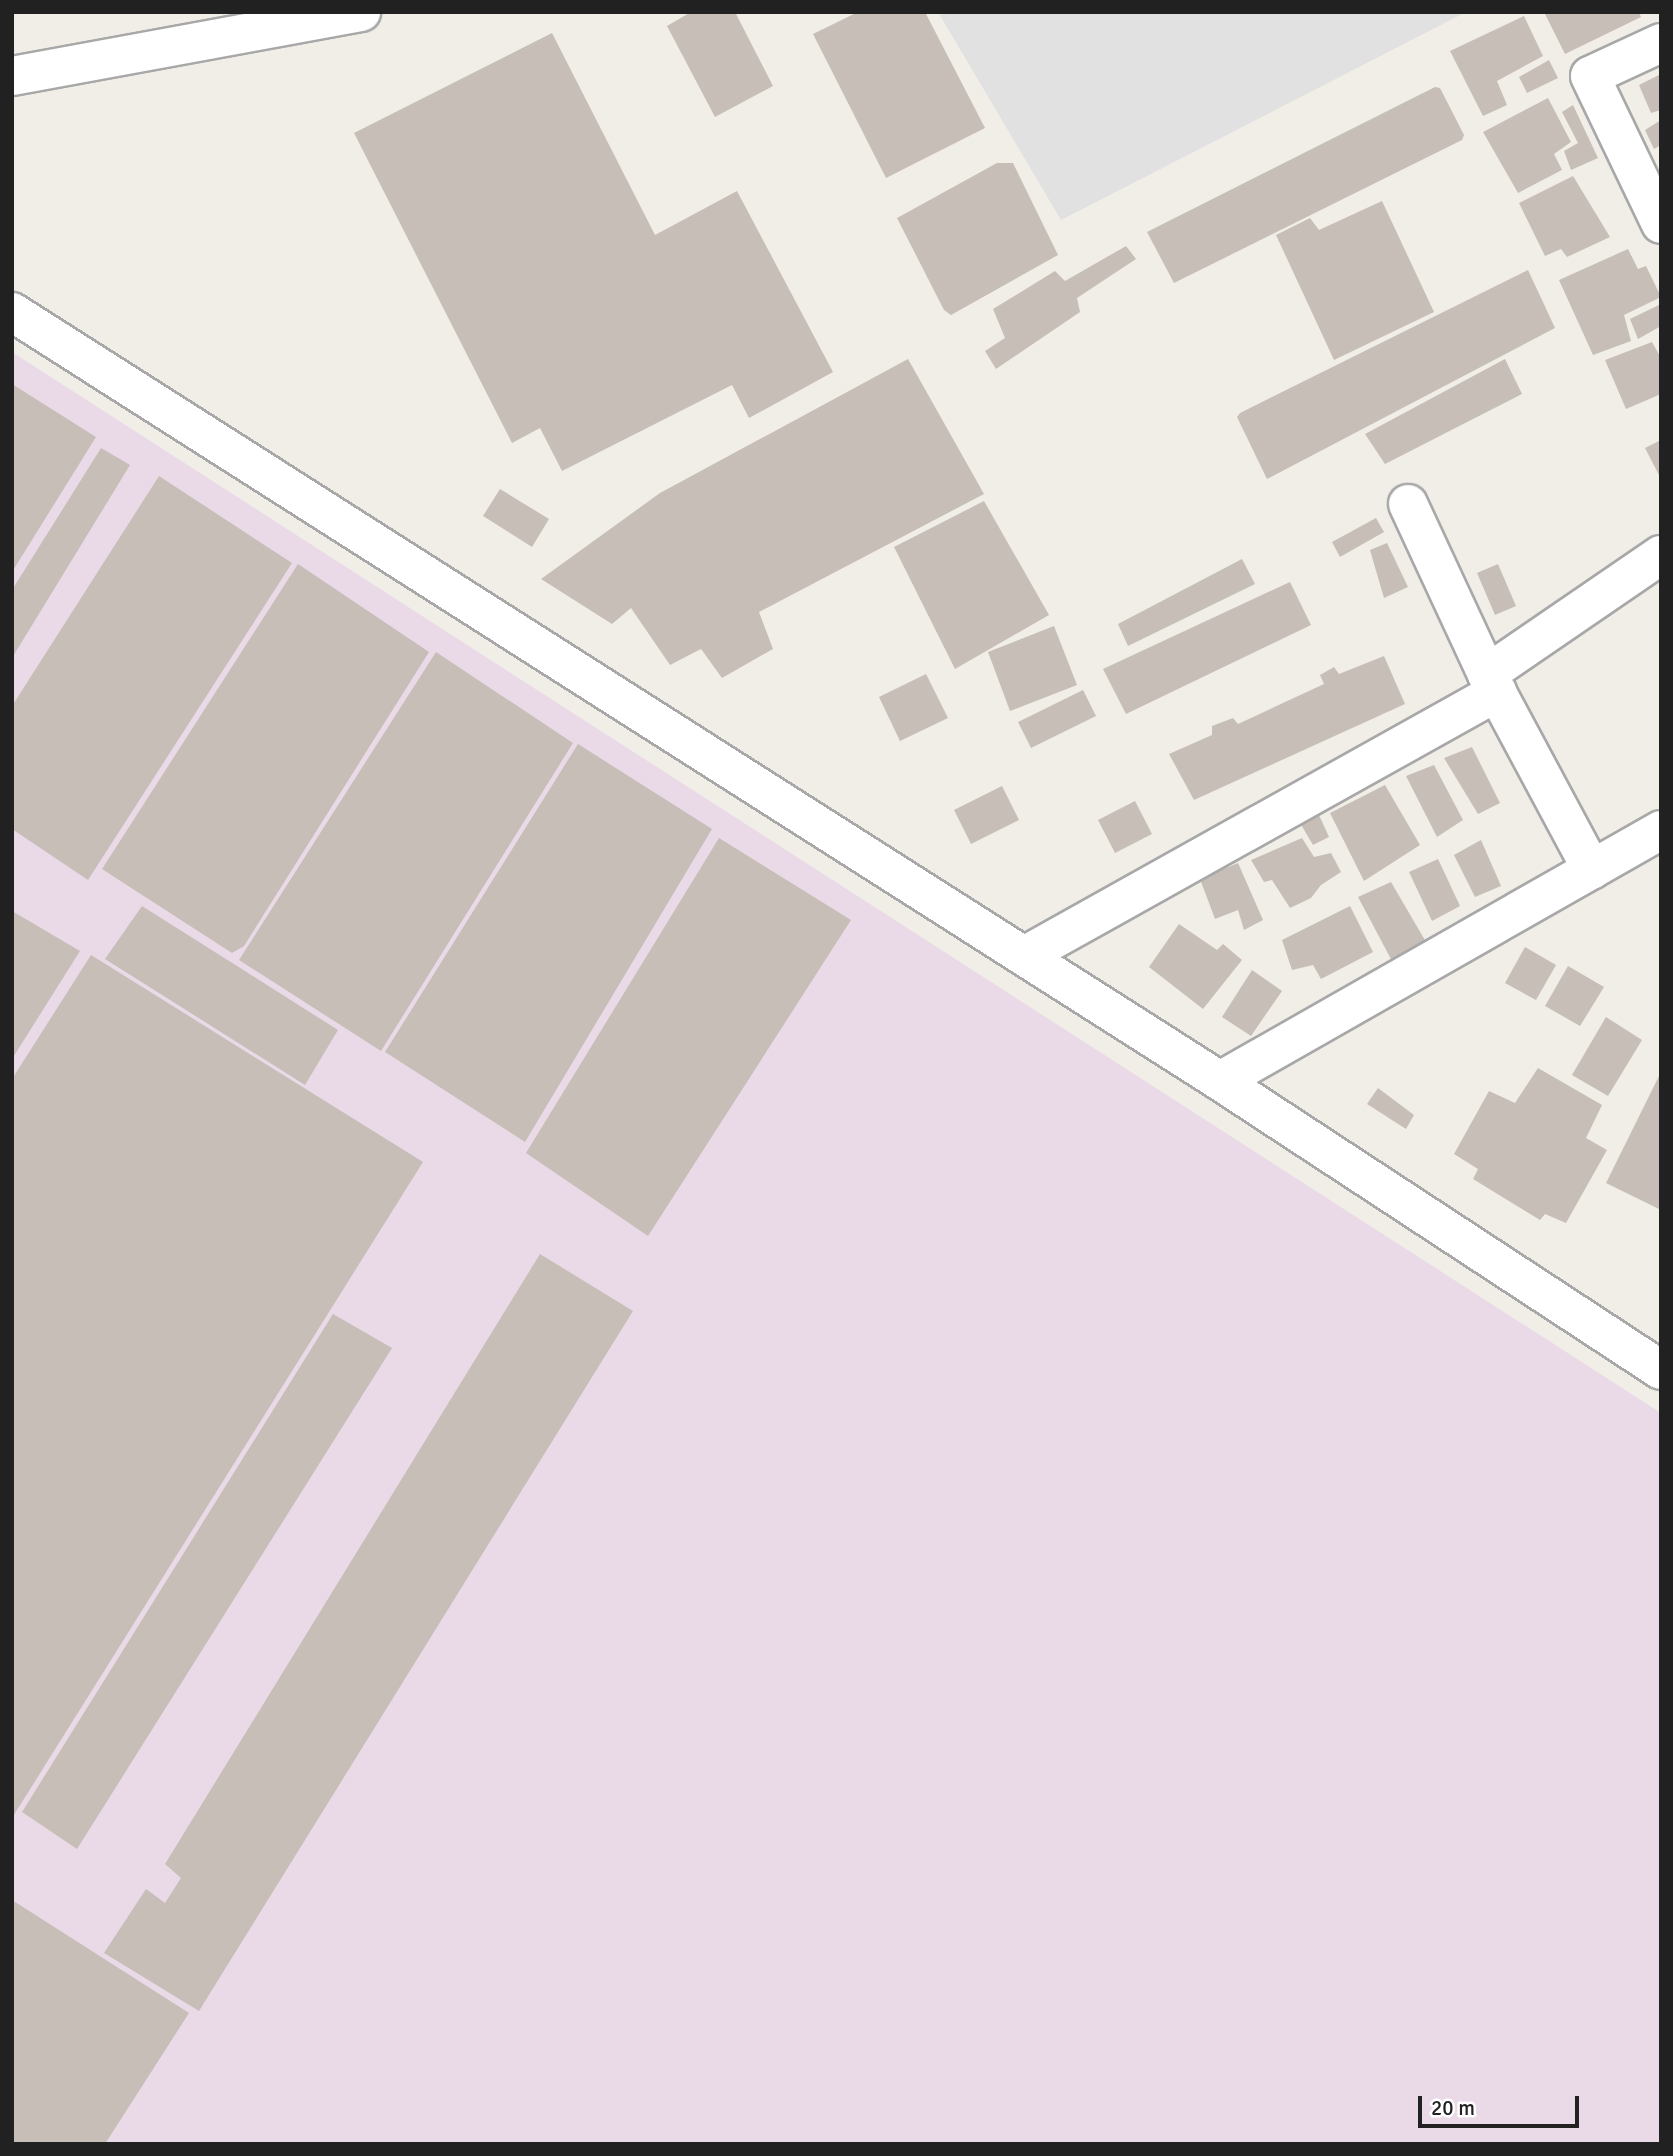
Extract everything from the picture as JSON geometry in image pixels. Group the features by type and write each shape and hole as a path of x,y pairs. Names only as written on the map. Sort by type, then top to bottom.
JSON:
{"street":[{"path":"12,76 342,14"},
{"path":"1661,43 1590,76 1661,224"},
{"path":"12,312 1220,1081 1661,1370"},
{"path":"1408,504 1492,683 1592,870"},
{"path":"1024,956 1492,683 1661,555"},
{"path":"1220,1081 1661,830"}],"shaded area":[{"path":"938,12 1466,12 1061,220"},
{"path":"12,352 1661,1413 1661,2144 12,2144"}],"building":[{"path":"691,12 735,12 773,86 715,117 667,26"},
{"path":"858,12 925,12 985,128 886,178 813,34"},
{"path":"1544,12 1639,12 1641,17 1565,54"},
{"path":"1524,16 1543,56 1497,81 1507,105 1483,116 1450,51"},
{"path":"552,33 655,235 737,191 833,372 749,418 732,385 562,471 540,428 512,443 354,133"},
{"path":"1549,60 1558,78 1527,93 1519,77"},
{"path":"1661,74 1661,110 1651,113 1639,85"},
{"path":"1435,87 1440,88 1464,135 1462,140 1174,283 1147,232"},
{"path":"1548,98 1571,142 1554,154 1562,170 1518,193 1483,132"},
{"path":"1573,105 1598,158 1571,170 1564,151 1578,143 1562,112"},
{"path":"1661,120 1661,145 1654,149 1645,130"},
{"path":"997,163 1013,163 1058,255 951,315 944,310 897,218"},
{"path":"1573,176 1610,237 1567,257 1561,249 1545,256 1519,203"},
{"path":"1382,201 1434,312 1334,360 1276,235 1310,218 1319,230"},
{"path":"1126,246 1136,259 1077,298 1080,312 996,369 985,351 1005,338 993,309 1055,271 1065,281"},
{"path":"1628,249 1638,269 1646,266 1661,297 1624,315 1631,341 1593,355 1559,280"},
{"path":"1528,270 1555,328 1267,479 1237,417 1240,413"},
{"path":"1661,304 1661,326 1638,339 1630,319"},
{"path":"1652,342 1661,358 1661,394 1626,409 1605,360"},
{"path":"908,359 984,494 759,612 773,649 722,678 701,649 670,665 631,608 612,624 541,579 660,493"},
{"path":"1505,359 1522,394 1385,464 1365,434"},
{"path":"12,384 96,437 12,572"},
{"path":"1661,440 1661,479 1645,448"},
{"path":"101,448 130,465 12,658 12,590"},
{"path":"159,476 292,563 88,880 12,829 12,706"},
{"path":"500,489 549,519 532,547 483,516"},
{"path":"984,501 1049,615 955,669 894,547"},
{"path":"1376,518 1384,532 1340,557 1332,542"},
{"path":"1387,543 1408,587 1384,598 1370,550"},
{"path":"1242,559 1255,584 1128,646 1118,624"},
{"path":"298,564 429,652 244,946 232,953 102,869"},
{"path":"1498,564 1516,606 1495,615 1477,573"},
{"path":"1290,582 1311,625 1126,714 1103,669"},
{"path":"1054,626 1077,685 1010,711 988,652"},
{"path":"436,652 573,743 381,1051 239,960"},
{"path":"1384,656 1405,704 1194,800 1169,754 1212,735 1212,726 1233,718 1238,724 1324,684 1320,675 1334,667 1339,674"},
{"path":"926,674 948,718 900,741 879,697"},
{"path":"1083,690 1096,716 1031,748 1018,722"},
{"path":"578,744 712,829 525,1142 385,1052"},
{"path":"1472,747 1500,803 1478,814 1444,758"},
{"path":"1434,765 1463,820 1437,837 1406,776"},
{"path":"1385,785 1420,845 1364,881 1330,813"},
{"path":"1002,786 1019,820 971,844 954,810"},
{"path":"1135,801 1152,834 1115,853 1098,820"},
{"path":"1319,815 1329,837 1313,845 1300,823"},
{"path":"719,838 851,920 648,1236 526,1153"},
{"path":"1302,838 1314,857 1331,853 1341,872 1321,885 1311,898 1290,908 1272,880 1264,882 1251,860"},
{"path":"1481,840 1501,886 1475,897 1454,855"},
{"path":"1438,859 1460,906 1432,921 1409,872"},
{"path":"1238,863 1263,920 1244,930 1238,910 1215,919 1200,879"},
{"path":"1391,882 1426,942 1392,961 1358,897"},
{"path":"142,906 338,1030 305,1085 105,959"},
{"path":"1350,906 1373,952 1321,979 1313,965 1292,970 1282,940"},
{"path":"12,911 80,951 12,1059"},
{"path":"1179,924 1217,950 1223,944 1242,960 1203,1009 1149,967"},
{"path":"1525,947 1556,965 1536,1000 1505,983"},
{"path":"91,955 423,1162 12,1818 12,1079"},
{"path":"1568,966 1604,987 1580,1026 1545,1006"},
{"path":"1252,970 1282,991 1251,1036 1222,1017"},
{"path":"1606,1017 1642,1040 1608,1096 1572,1075"},
{"path":"1538,1068 1602,1105 1586,1138 1607,1150 1566,1223 1545,1214 1540,1220 1473,1179 1478,1169 1454,1154 1489,1091 1515,1103"},
{"path":"1661,1072 1661,1210 1606,1183"},
{"path":"1378,1088 1414,1115 1406,1129 1367,1104"},
{"path":"540,1254 633,1311 199,2011 104,1953 146,1889 165,1903 181,1878 165,1864"},
{"path":"333,1314 392,1348 77,1849 22,1812"},
{"path":"12,1900 189,2013 105,2144 12,2144"}]}
